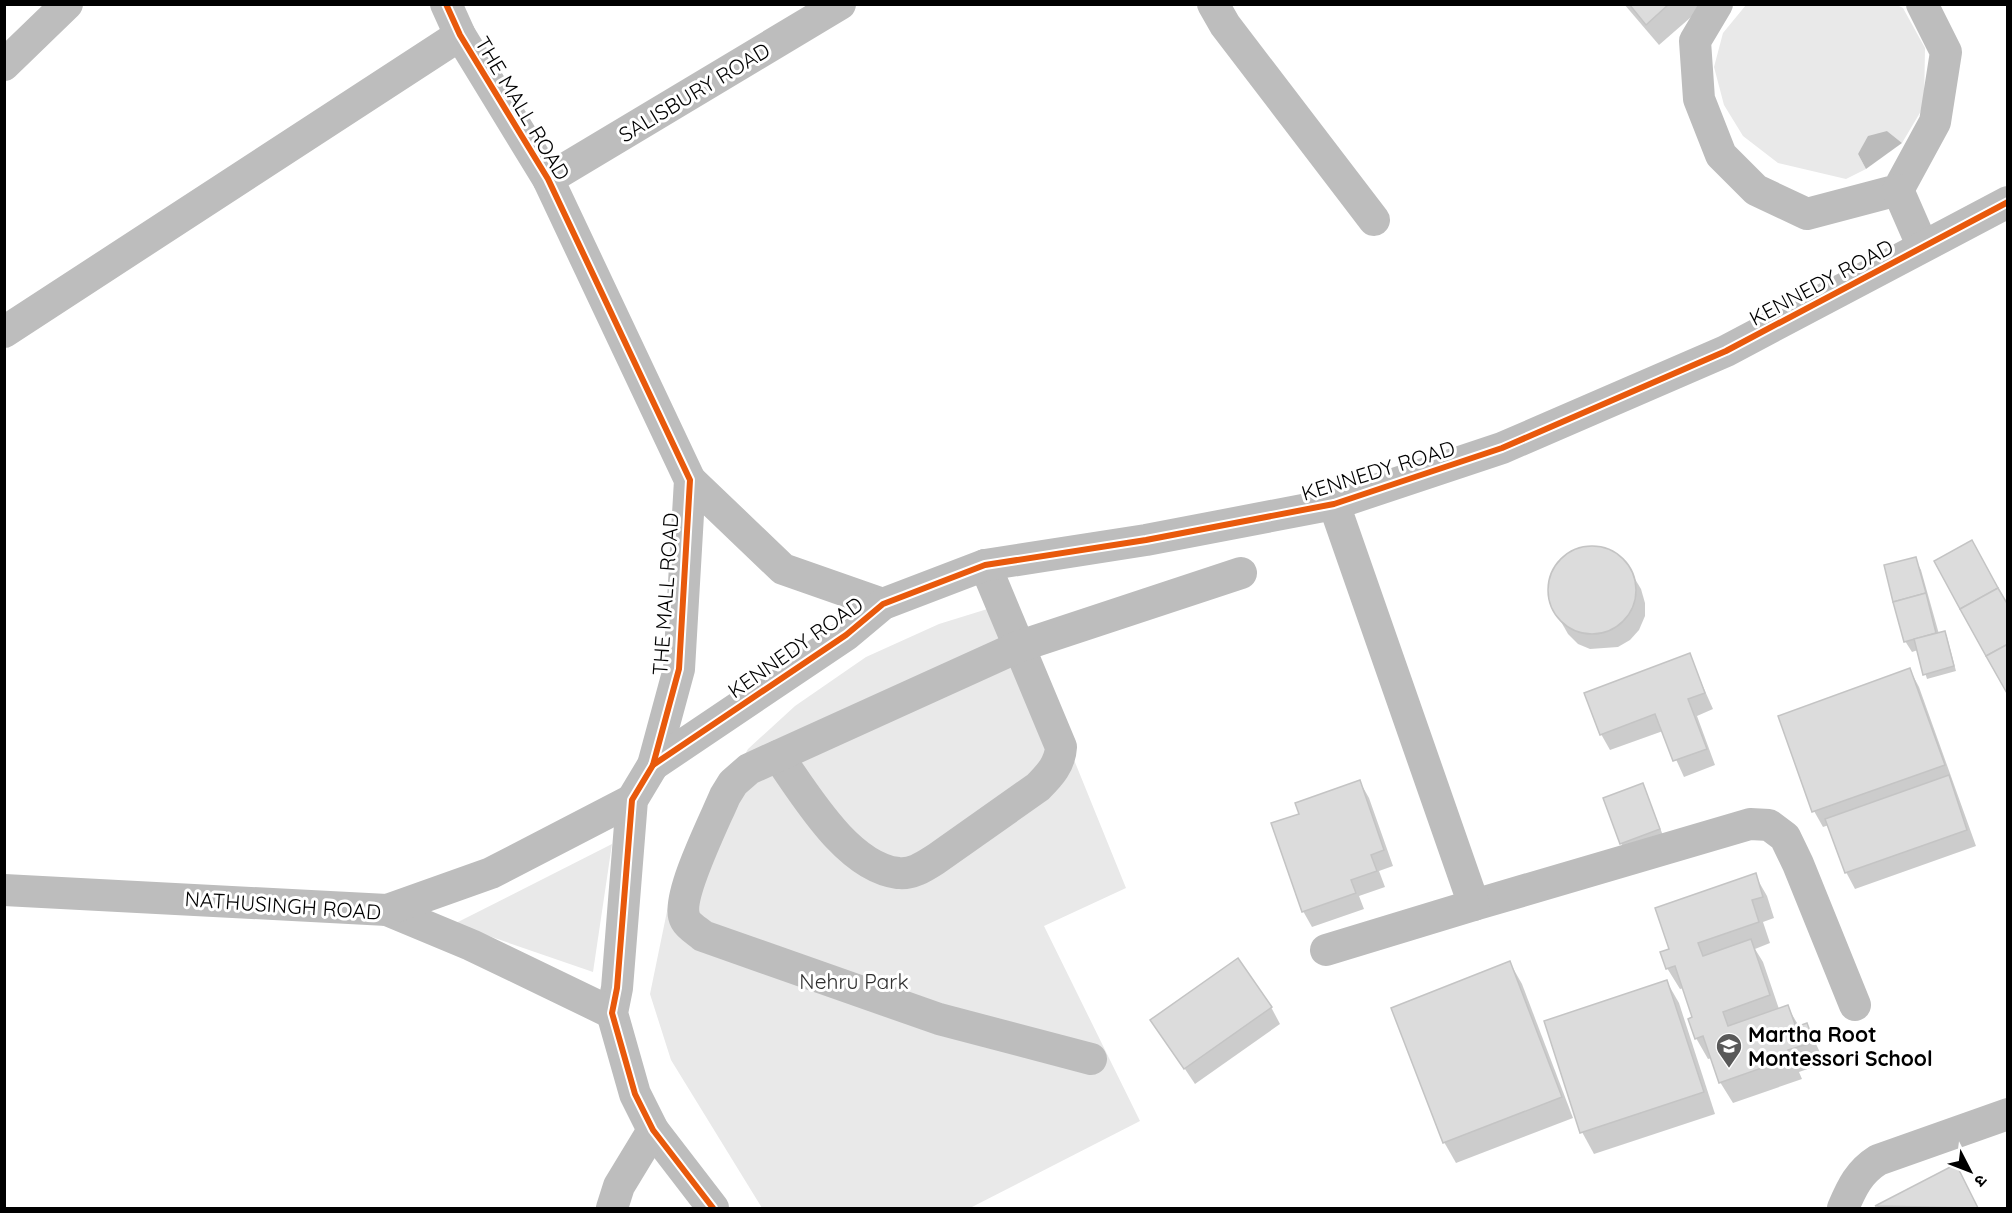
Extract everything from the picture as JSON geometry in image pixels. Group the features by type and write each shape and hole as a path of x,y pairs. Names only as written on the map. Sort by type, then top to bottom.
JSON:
{"street":[{"path":"4,65 67,4"},
{"name":"THE MALL ROAD","path":"446,4 460,35 548,179 690,480 679,669 652,765 632,800 618,988 612,1013 635,1094 653,1130 713,1209"},
{"name":"SALISBURY ROAD","path":"548,179 840,4"},
{"path":"1214,4 1225,25 1374,220"},
{"path":"1717,4 1695,41 1699,99 1721,155 1756,190 1807,214 1898,190 1935,122 1946,52 1922,4"},
{"path":"4,332 460,35"},
{"path":"1898,190 1922,245"},
{"name":"KENNEDY ROAD","path":"652,765 846,635 883,604 985,565 1146,540 1334,504 1502,448 1726,351 1922,245 2007,204"},
{"path":"690,480 783,569 883,604"},
{"path":"1334,504 1474,905"},
{"path":"778,756 835,834 851,849 879,867 899,874 918,870 1038,787 1051,774 1061,758 1061,747 985,565"},
{"path":"1091,1059 939,1019 724,945 703,936 689,925 684,916 687,888 725,796 740,775 1020,646 1241,573"},
{"path":"387,910 491,873 632,800"},
{"path":"1326,950 1750,824 1769,825 1785,837 1798,864 1855,1005"},
{"name":"NATHUSINGH ROAD","path":"4,890 387,910 471,945 612,1013"},
{"path":"1843,1209 1852,1186 1863,1170 1878,1160 2007,1114"},
{"path":"612,1209 619,1186 653,1130"}],"green space":[{"path":"1746,5 1897,5 1903,8 1925,48 1924,106 1902,143 1887,131 1858,154 1866,169 1846,179 1778,163 1743,136 1724,105 1714,67 1723,33"},
{"name":"Nehru Park","path":"1010,602 1126,888 1044,926 1140,1121 970,1208 762,1208 671,1060 650,994 672,887 748,749 795,706 866,657 939,624"},
{"path":"612,844 593,972 454,924"}],"shaded area":[{"path":"1887,131 1902,143 1866,169 1858,154 1868,136"}],"building":[{"path":"1629,4 1669,4 1646,25"},
{"path":"1972,540 1998,588 1960,609 1934,561"},
{"path":"1583,546 1601,546 1617,553 1629,565 1636,581 1636,599 1629,615 1617,627 1601,634 1583,634 1567,627 1555,615 1548,599 1548,581 1555,565 1567,553"},
{"path":"1916,557 1926,593 1893,602 1884,565"},
{"path":"1998,588 2008,605 2008,644 1986,656 1960,609"},
{"path":"1926,593 1936,633 1904,642 1893,602"},
{"path":"1945,631 1954,666 1923,675 1914,639"},
{"path":"2008,644 2008,695 1986,656"},
{"path":"1690,653 1705,693 1688,699 1707,749 1673,761 1655,714 1600,735 1584,693"},
{"path":"1910,668 1945,765 1812,812 1778,716"},
{"path":"1949,775 1967,830 1845,873 1825,819"},
{"path":"1360,780 1384,850 1371,855 1377,871 1351,880 1356,893 1302,912 1271,823 1299,814 1295,803"},
{"path":"1643,783 1660,829 1620,844 1603,798"},
{"path":"1756,873 1763,897 1752,900 1759,922 1698,943 1703,956 1751,939 1770,995 1723,1012 1728,1026 1788,1005 1796,1027 1807,1023 1814,1042 1788,1050 1790,1058 1719,1083 1703,1036 1695,1039 1688,1019 1692,1017 1675,966 1666,969 1660,952 1669,949 1655,908"},
{"path":"1238,958 1272,1007 1184,1069 1150,1020"},
{"path":"1510,961 1562,1097 1443,1143 1391,1008"},
{"path":"1667,980 1704,1092 1580,1133 1544,1021"},
{"path":"1956,1164 1978,1208 1875,1206"}],"cycle path":[{"path":"446,4 460,35 548,179 690,480 679,669 653,765 632,800 617,988 612,1013 635,1094 653,1130 713,1208"},
{"path":"653,765 846,635 883,604 985,565 1146,540 1334,504 1502,448 1726,351 2008,202"}],"place":[{"name":"Martha Root Montessori School","path":"1729,1069"}]}
